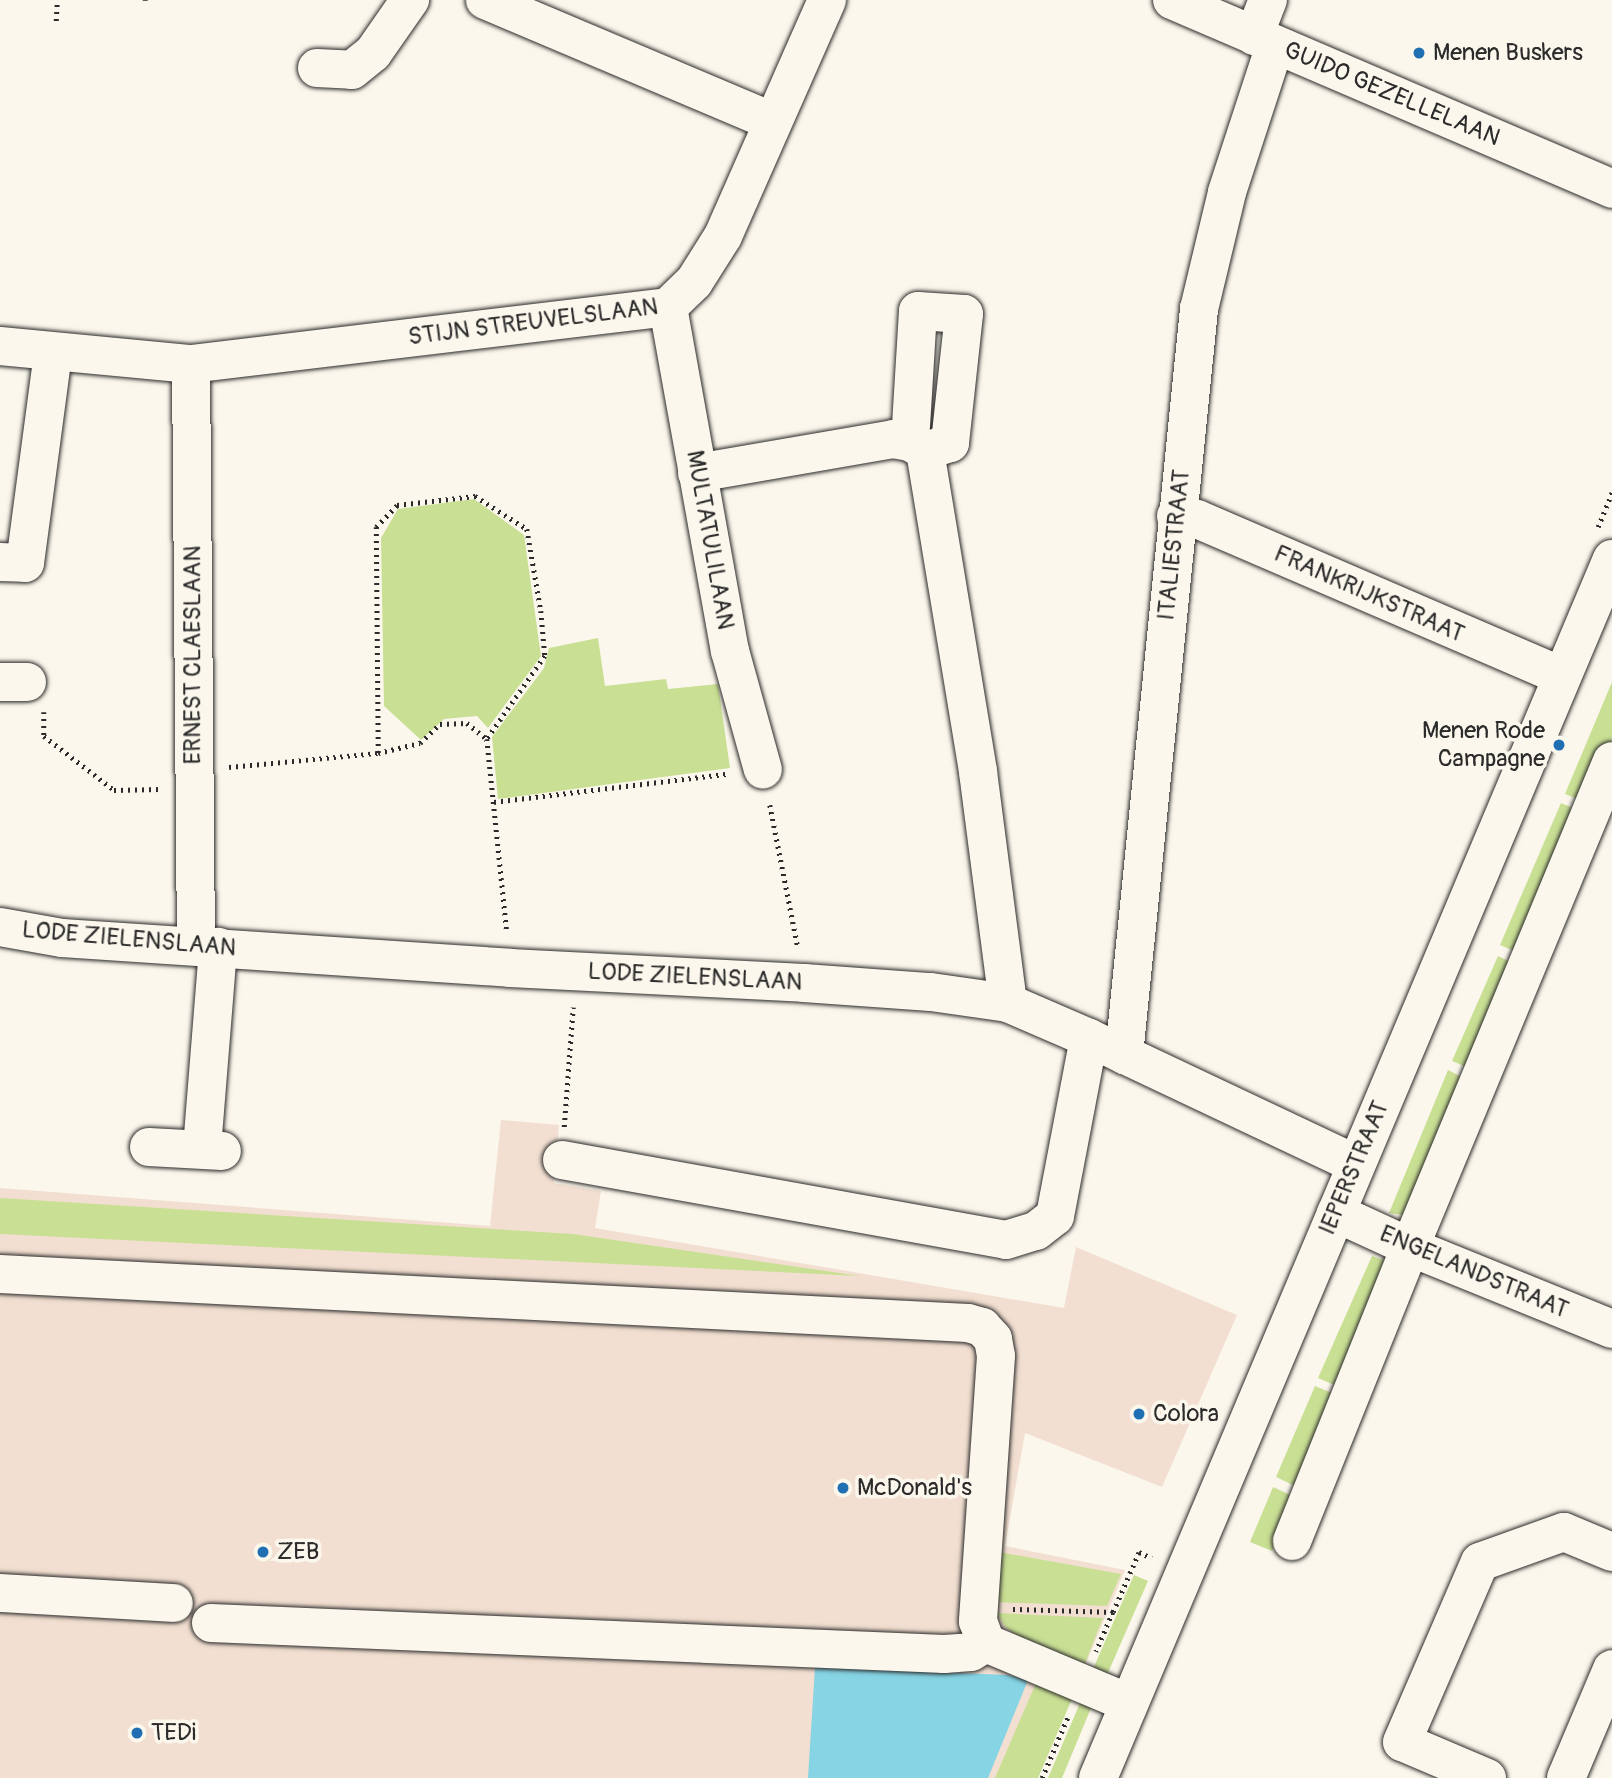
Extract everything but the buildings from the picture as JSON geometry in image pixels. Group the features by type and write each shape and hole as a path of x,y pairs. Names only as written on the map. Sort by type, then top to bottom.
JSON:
{"street":[{"path":"317,68 352,70 373,53 410,0"},
{"path":"485,0 772,121"},
{"name":"STIJN STREUVELSLAAN","path":"0,346 191,364 668,307 694,282 723,236 827,0"},
{"name":"GUIDO GEZELLELAAN","path":"1172,0 1612,190"},
{"name":"ITALIESTRAAT","path":"1124,1055 1176,516 1199,310 1264,40 1268,0"},
{"name":"MULTATULILAAN","path":"668,307 730,651 763,770"},
{"path":"0,562 25,563 53,352"},
{"name":"ERNEST CLAESLAAN","path":"149,1147 212,1150 207,946 194,779 191,364"},
{"path":"697,473 893,439 918,447 978,772 1008,1003"},
{"name":"FRANKRIJKSTRAAT","path":"1176,516 1197,519 1561,676"},
{"name":"IEPERSTRAAT","path":"1098,1778 1612,559"},
{"path":"1292,1541 1410,1247 1612,761"},
{"name":"LODE ZIELENSLAAN","path":"0,927 62,938 510,968 804,983 931,992 1008,1003 1089,1038 1355,1164"},
{"path":"562,1160 1006,1240 1036,1231 1055,1216 1089,1038"},
{"name":"ENGELANDSTRAAT","path":"1336,1213 1410,1247 1612,1329"},
{"path":"0,1274 968,1323 982,1327 993,1339 996,1356 978,1621 986,1643 1129,1703"},
{"path":"1487,1778 1402,1742 1480,1562 1564,1532 1612,1552"},
{"path":"0,1593 174,1603"},
{"path":"211,1623 944,1654 971,1652 986,1643"},
{"path":"1566,1778 1612,1670"}],"path":[{"path":"56,21 57,0"},
{"path":"378,753 376,527 397,505 475,496 527,529 541,611 545,656 486,739 510,968"},
{"path":"14,682 44,707 44,737 114,790 378,753 420,743 440,724 467,723 486,739"},
{"path":"494,802 763,770 804,983"},
{"path":"562,1160 576,971"},
{"path":"1113,1612 1139,1552 1156,1560"}],"shaded area":[{"path":"501,1120 559,1125 554,1183 601,1191 595,1228 1064,1308 1076,1247 1237,1315 1162,1487 1025,1433 1005,1546 1125,1570 1038,1778 0,1778 0,1188 490,1226"}],"green space":[{"path":"474,499 524,535 541,656 488,728 477,716 444,719 421,740 384,706 381,538 398,509"},
{"path":"598,638 605,686 666,679 668,689 718,684 730,768 498,799 492,737 544,668 549,648"},
{"path":"1612,682 1612,738 1585,802 1565,794"},
{"path":"1561,803 1582,812 1521,954 1500,945"},
{"path":"1498,956 1517,965 1471,1069 1452,1061"},
{"path":"1448,1070 1469,1081 1403,1215 1389,1213"},
{"path":"0,1198 573,1234 860,1276 0,1234"},
{"path":"1372,1256 1383,1260 1387,1266 1341,1388 1318,1378"},
{"path":"1315,1386 1337,1395 1297,1487 1276,1477"},
{"path":"1273,1487 1295,1497 1272,1551 1250,1542"},
{"path":"999,1552 1121,1574 1107,1606 993,1602"},
{"path":"1134,1575 1148,1581 1107,1675 1093,1669"},
{"path":"997,1613 1103,1618 1084,1666 1023,1640 1005,1627"},
{"path":"1036,1683 1072,1699 1038,1778 995,1778"},
{"path":"1080,1703 1091,1708 1062,1778 1048,1778"}],"water":[{"path":"815,1667 1008,1675 1028,1680 988,1778 808,1778"}],"place":[{"name":"Menen Buskers","path":"1419,53"},
{"name":"Menen Rode Campagne","path":"1559,745"},
{"name":"Colora","path":"1139,1414"},
{"name":"McDonald's","path":"843,1488"},
{"name":"ZEB","path":"263,1552"},
{"name":"TEDi","path":"137,1733"}]}
